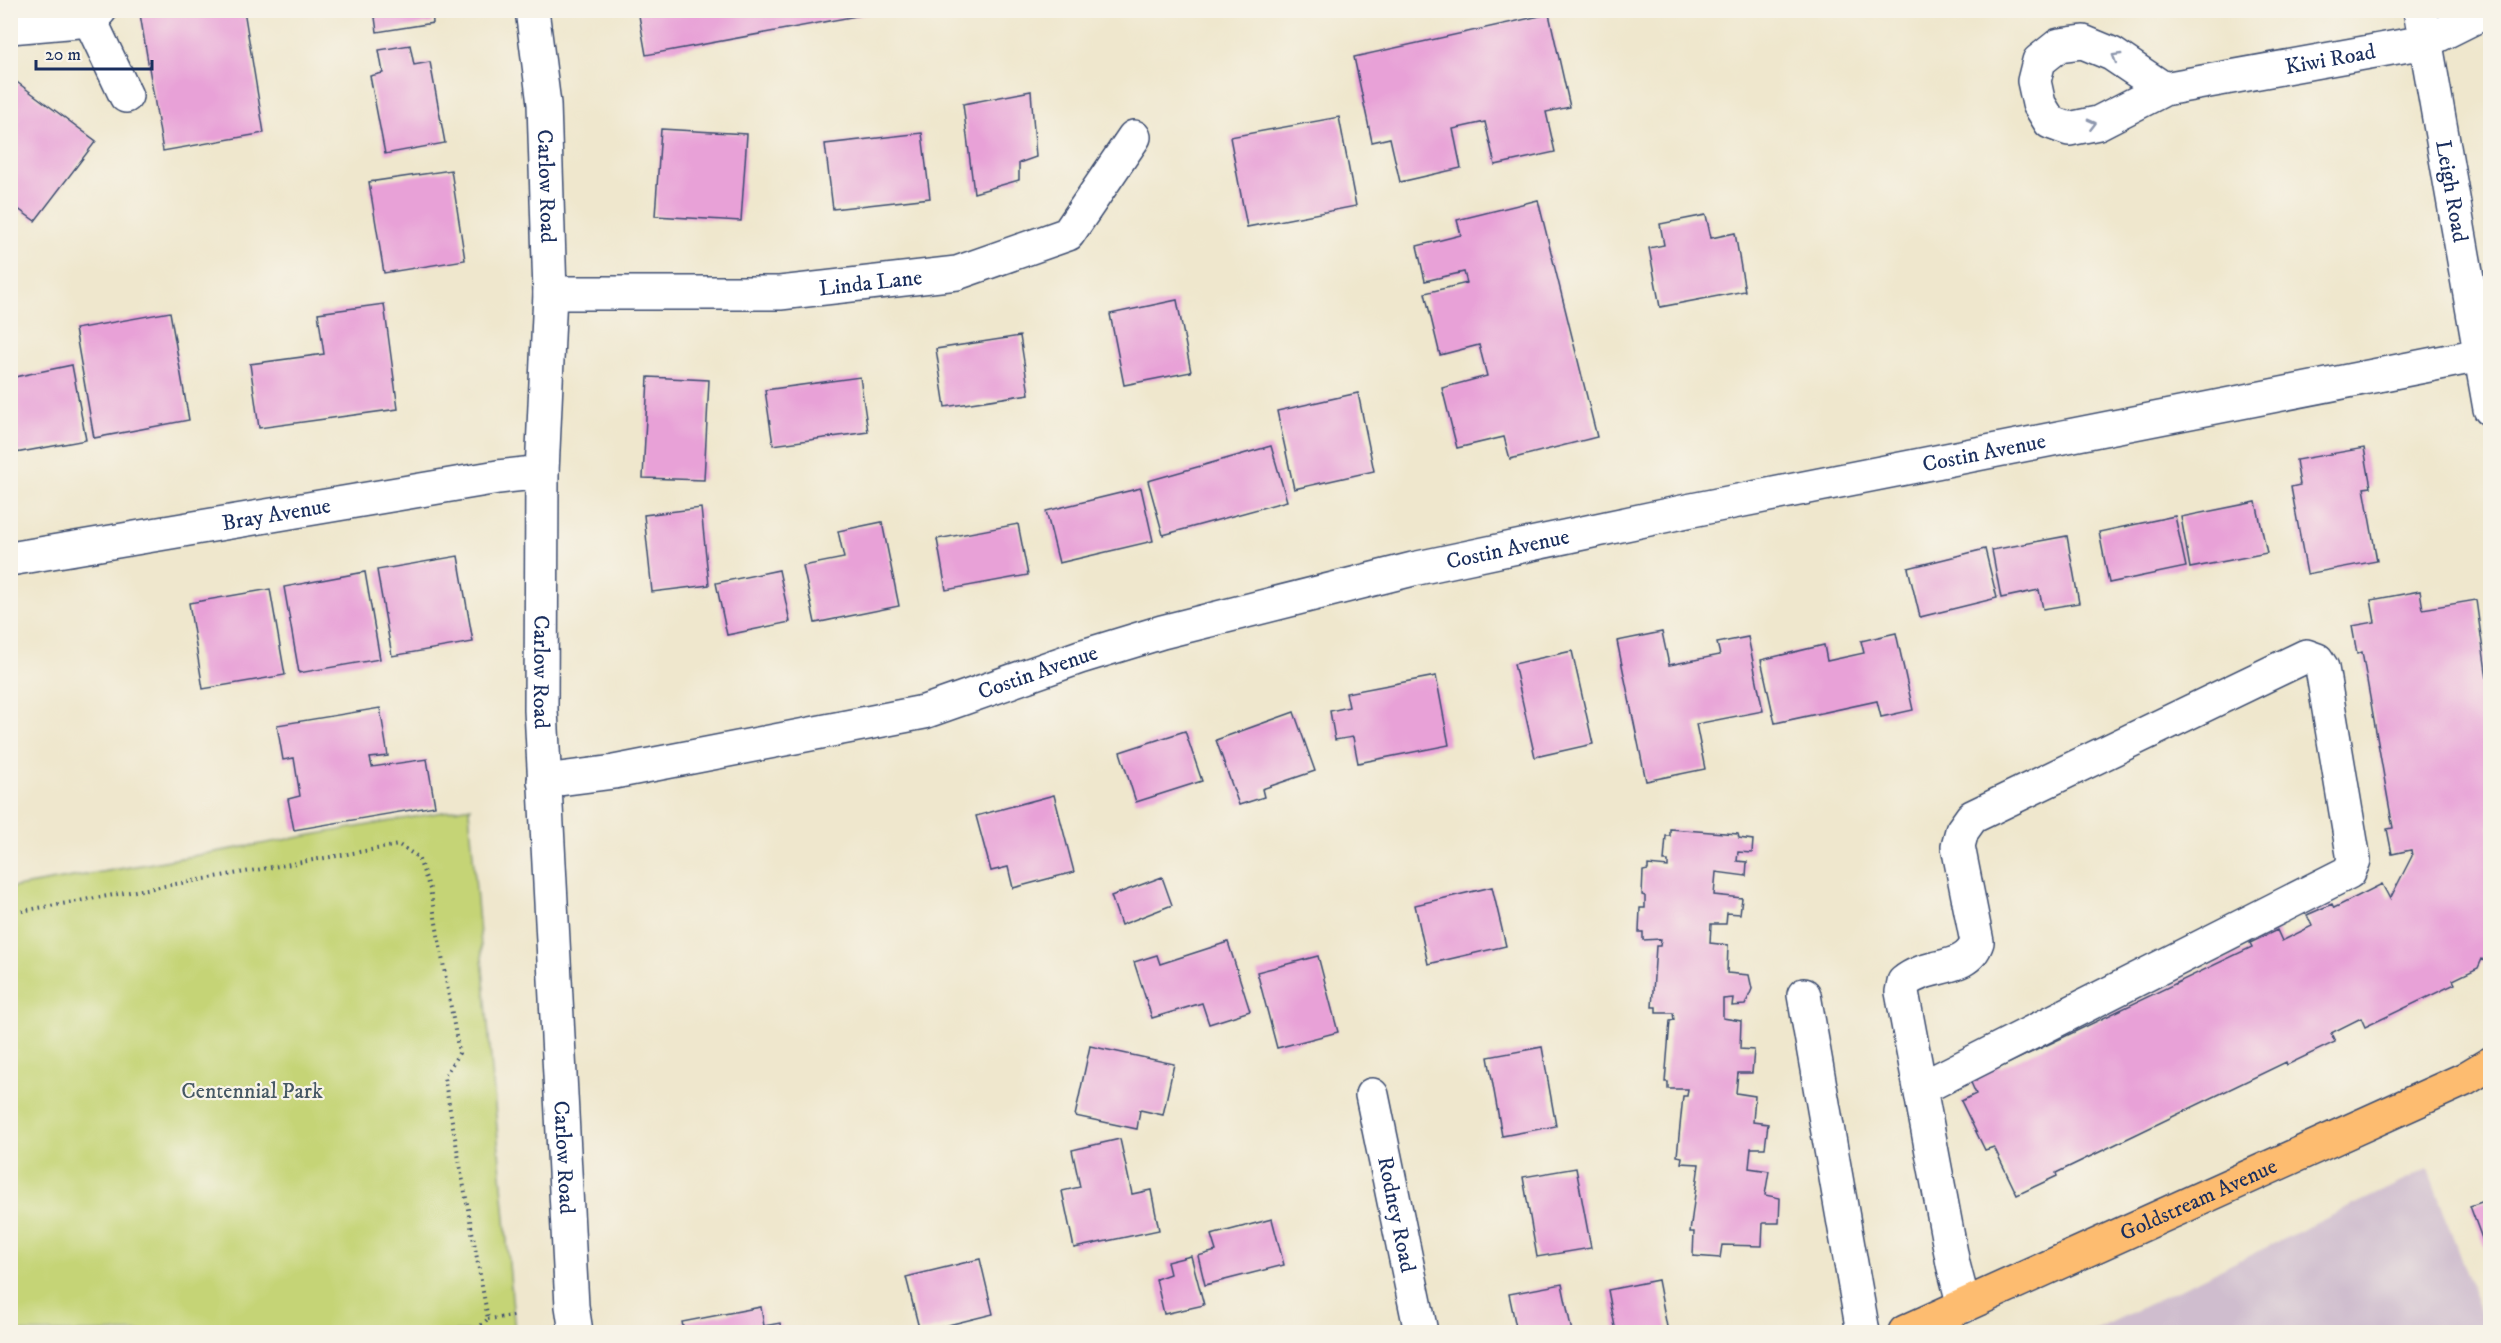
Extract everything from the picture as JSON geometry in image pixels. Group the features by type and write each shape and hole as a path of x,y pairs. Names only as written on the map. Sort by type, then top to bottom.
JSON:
{"main road":[{"name":"Goldstream Avenue","path":"1905,1332 2464,1079 2490,1064"}],"street":[{"name":"Carlow Road","path":"532,10 544,104 550,293 542,472 541,710 572,1306 576,1332"},
{"name":"Kiwi Road","path":"2164,89 2489,10"},
{"path":"10,27 95,15 126,96"},
{"name":"Leigh Road","path":"2422,26 2490,409"},
{"name":"Linda Lane","path":"550,293 780,293 957,273 1068,234 1134,137"},
{"name":"Costin Avenue","path":"544,781 614,772 924,712 1080,657 1162,632 1413,569 1687,511 2480,355"},
{"name":"Bray Avenue","path":"10,559 498,477 542,472"},
{"path":"1920,1089 2349,872 2354,860 2322,668 2317,660 2306,656 1972,817 1962,831 1958,846 1977,942 1973,954 1963,961 1913,974 1904,981 1902,992 1920,1089 1953,1264 1964,1306"},
{"path":"1804,995 1863,1332"},
{"name":"Rodney Road","path":"1372,1095 1420,1332"}],"path":[{"path":"10,913 399,845 418,857 430,889 459,1053 444,1077 488,1319"},
{"path":"474,1332 488,1319 514,1316"}],"shaded area":[{"path":"2428,1169 2488,1332 2091,1332"}],"green space":[{"name":"Centennial Park","path":"471,807 469,810 515,1332 11,1332 11,888"}],"building":[{"path":"162,10 244,10 264,133 163,151 140,14"},
{"path":"374,10 432,10 433,23 377,32"},
{"path":"638,10 873,10 873,13 646,55"},
{"path":"1549,14 1570,107 1546,112 1555,152 1495,165 1485,122 1453,129 1461,168 1400,182 1390,138 1372,142 1354,57"},
{"path":"410,45 414,65 430,62 445,143 385,154 370,76 383,73 379,50"},
{"path":"10,77 96,141 35,221 10,203"},
{"path":"1031,91 1036,157 1019,163 1019,180 974,193 963,104"},
{"path":"1339,117 1356,206 1247,227 1230,137"},
{"path":"661,129 747,134 741,221 655,216"},
{"path":"922,133 930,198 833,209 825,144"},
{"path":"451,170 465,260 384,273 369,182"},
{"path":"1538,200 1597,437 1510,459 1504,437 1457,448 1442,388 1487,376 1479,345 1440,355 1425,293 1467,283 1464,272 1425,281 1417,246 1461,235 1457,220"},
{"path":"1706,215 1711,238 1735,233 1745,291 1660,307 1649,248 1664,245 1660,224"},
{"path":"1177,300 1191,372 1124,385 1110,314"},
{"path":"384,304 398,409 259,428 250,364 324,354 318,313"},
{"path":"170,312 189,420 94,438 75,329"},
{"path":"1020,336 1029,394 945,407 936,349"},
{"path":"72,365 86,440 10,454 10,378"},
{"path":"648,377 709,380 704,480 643,478"},
{"path":"860,377 868,432 773,445 765,390"},
{"path":"1358,393 1374,471 1294,489 1277,411"},
{"path":"1271,446 1287,501 1163,535 1148,481"},
{"path":"2364,448 2371,487 2364,488 2377,561 2307,574 2291,487 2300,485 2296,460"},
{"path":"1141,488 1153,541 1059,563 1046,511"},
{"path":"2256,502 2267,553 2190,568 2181,517"},
{"path":"701,508 709,585 652,592 644,515"},
{"path":"2175,516 2186,567 2109,583 2099,532"},
{"path":"882,522 899,606 815,623 803,566 844,558 838,531"},
{"path":"1018,524 1028,575 946,590 937,539"},
{"path":"2067,536 2079,603 2043,609 2039,590 2001,598 1992,550"},
{"path":"1985,549 1997,598 1920,617 1908,568"},
{"path":"458,556 473,642 392,656 377,570"},
{"path":"779,570 790,622 727,635 716,583"},
{"path":"365,572 380,659 299,673 284,587"},
{"path":"270,589 285,675 203,689 189,603"},
{"path":"2420,591 2423,609 2476,600 2490,700 2490,964 2482,959 2478,968 2453,980 2455,984 2365,1027 2361,1018 2331,1033 2335,1042 2287,1065 2286,1062 2056,1173 2057,1176 2017,1195 1994,1147 1985,1150 1961,1101 1976,1094 1969,1078 1998,1065 1999,1068 2252,947 2250,943 2277,930 2282,941 2312,926 2307,915 2332,904 2334,908 2382,884 2390,899 2412,856 2411,850 2392,854 2387,829 2393,828 2362,652 2357,654 2352,626 2375,622 2371,600"},
{"path":"1662,632 1669,665 1720,655 1717,643 1748,637 1763,711 1696,724 1705,769 1646,781 1617,641"},
{"path":"1896,633 1913,710 1881,717 1877,701 1775,723 1761,660 1824,645 1827,661 1864,653 1861,641"},
{"path":"1572,651 1593,744 1535,757 1514,664"},
{"path":"1436,676 1449,745 1358,763 1353,737 1335,740 1330,711 1349,707 1346,693"},
{"path":"380,708 388,756 370,758 372,767 427,759 435,806 294,830 288,799 300,796 294,758 283,760 277,725"},
{"path":"1294,712 1315,771 1262,789 1264,797 1239,805 1216,740"},
{"path":"1185,731 1202,781 1136,802 1120,752"},
{"path":"1054,795 1074,872 1013,888 1008,867 991,871 976,816"},
{"path":"1670,829 1738,834 1739,838 1753,840 1752,853 1738,852 1737,861 1747,862 1746,876 1716,872 1714,895 1742,898 1740,914 1727,913 1726,924 1711,924 1710,943 1728,945 1727,973 1749,975 1752,989 1745,1005 1732,1006 1733,998 1723,999 1723,1018 1741,1021 1740,1049 1754,1050 1752,1073 1738,1073 1736,1093 1755,1096 1753,1122 1768,1124 1765,1148 1751,1148 1749,1168 1769,1171 1765,1195 1780,1198 1779,1223 1763,1223 1762,1246 1722,1245 1720,1258 1693,1256 1694,1232 1690,1232 1699,1164 1681,1163 1682,1157 1677,1156 1683,1096 1687,1096 1688,1089 1668,1089 1668,1082 1665,1082 1670,1021 1674,1020 1673,1013 1656,1013 1656,1007 1652,1007 1656,946 1660,946 1661,939 1643,940 1643,932 1639,932 1640,908 1645,908 1645,896 1642,895 1643,871 1648,870 1648,865 1668,867 1668,861 1664,861 1666,836 1670,836"},
{"path":"1162,877 1172,905 1121,925 1111,896"},
{"path":"1492,887 1506,946 1428,964 1415,905"},
{"path":"1228,942 1250,1011 1209,1024 1202,1003 1152,1018 1134,962 1157,955 1160,964"},
{"path":"1318,956 1338,1032 1277,1048 1257,972"},
{"path":"1090,1046 1174,1064 1163,1115 1140,1110 1137,1129 1075,1116"},
{"path":"1542,1047 1556,1126 1502,1136 1488,1057"},
{"path":"1120,1139 1132,1194 1151,1190 1159,1230 1074,1248 1062,1191 1080,1187 1072,1150"},
{"path":"1576,1168 1591,1248 1537,1257 1523,1177"},
{"path":"2490,1199 2490,1260 2470,1206"},
{"path":"1272,1219 1284,1265 1205,1285 1198,1256 1216,1251 1211,1235"},
{"path":"1191,1256 1204,1305 1164,1314 1156,1279 1170,1274 1167,1262"},
{"path":"980,1259 993,1314 920,1332 906,1277"},
{"path":"1658,1280 1668,1332 1616,1332 1608,1290"},
{"path":"1562,1284 1572,1332 1517,1332 1509,1294"},
{"path":"761,1307 764,1326 780,1323 782,1332 684,1332 682,1322"}]}
